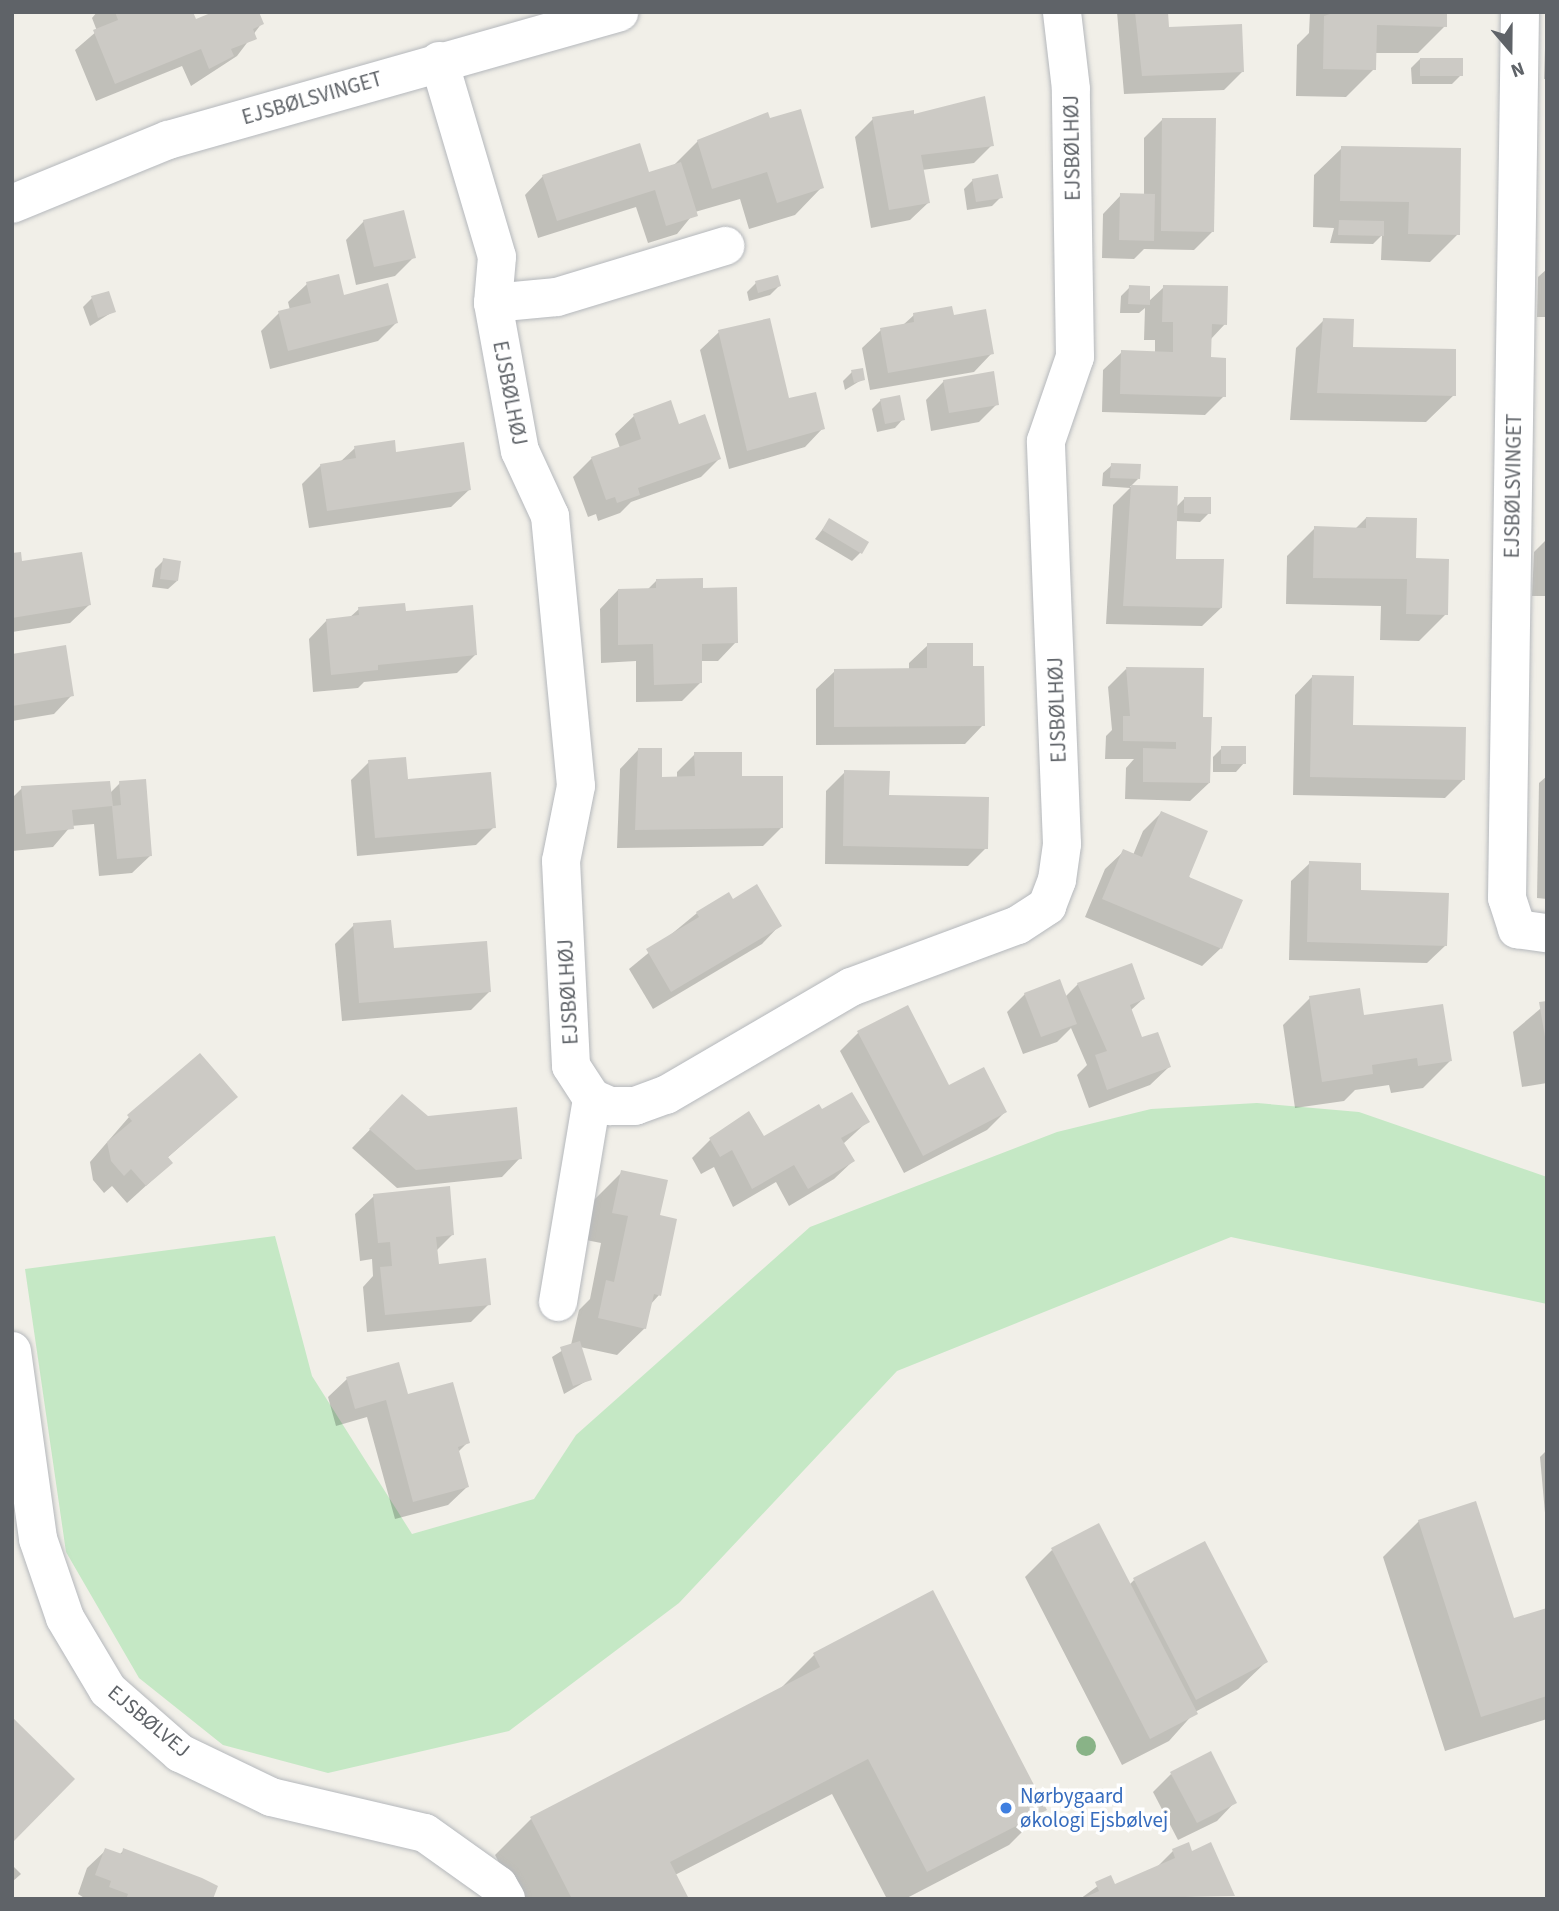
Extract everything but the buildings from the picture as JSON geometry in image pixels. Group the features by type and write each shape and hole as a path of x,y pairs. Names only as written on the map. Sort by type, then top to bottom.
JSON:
{"street":[{"name":"EJSBØLSVINGET","path":"12,204 168,140 619,12"},
{"name":"EJSBØLHØJ","path":"439,61 497,257 493,303 520,451 550,516 576,786 561,861 571,1066 592,1098 610,1106 635,1106 666,1095 851,988 1018,925 1047,906 1057,880 1062,844 1046,441 1075,357 1071,89 1062,12"},
{"name":"EJSBØLSVINGET","path":"1520,12 1507,898 1517,929 1547,933"},
{"path":"493,303 557,297 725,246"},
{"path":"558,1302 592,1098"},
{"name":"EJSBØLVEJ","path":"12,1352 38,1539 65,1618 108,1690 180,1753 271,1797 425,1833 498,1885 506,1899"}],"green space":[{"path":"1257,1103 1359,1112 1547,1177 1547,1304 1231,1237 897,1371 679,1603 509,1731 328,1773 223,1745 139,1678 66,1552 25,1269 275,1236 312,1376 412,1534 534,1499 576,1435 810,1227 1057,1132 1151,1109"}],"place":[{"name":"Nørbygaard økologi Ejsbølvej","path":"1006,1808"}]}
